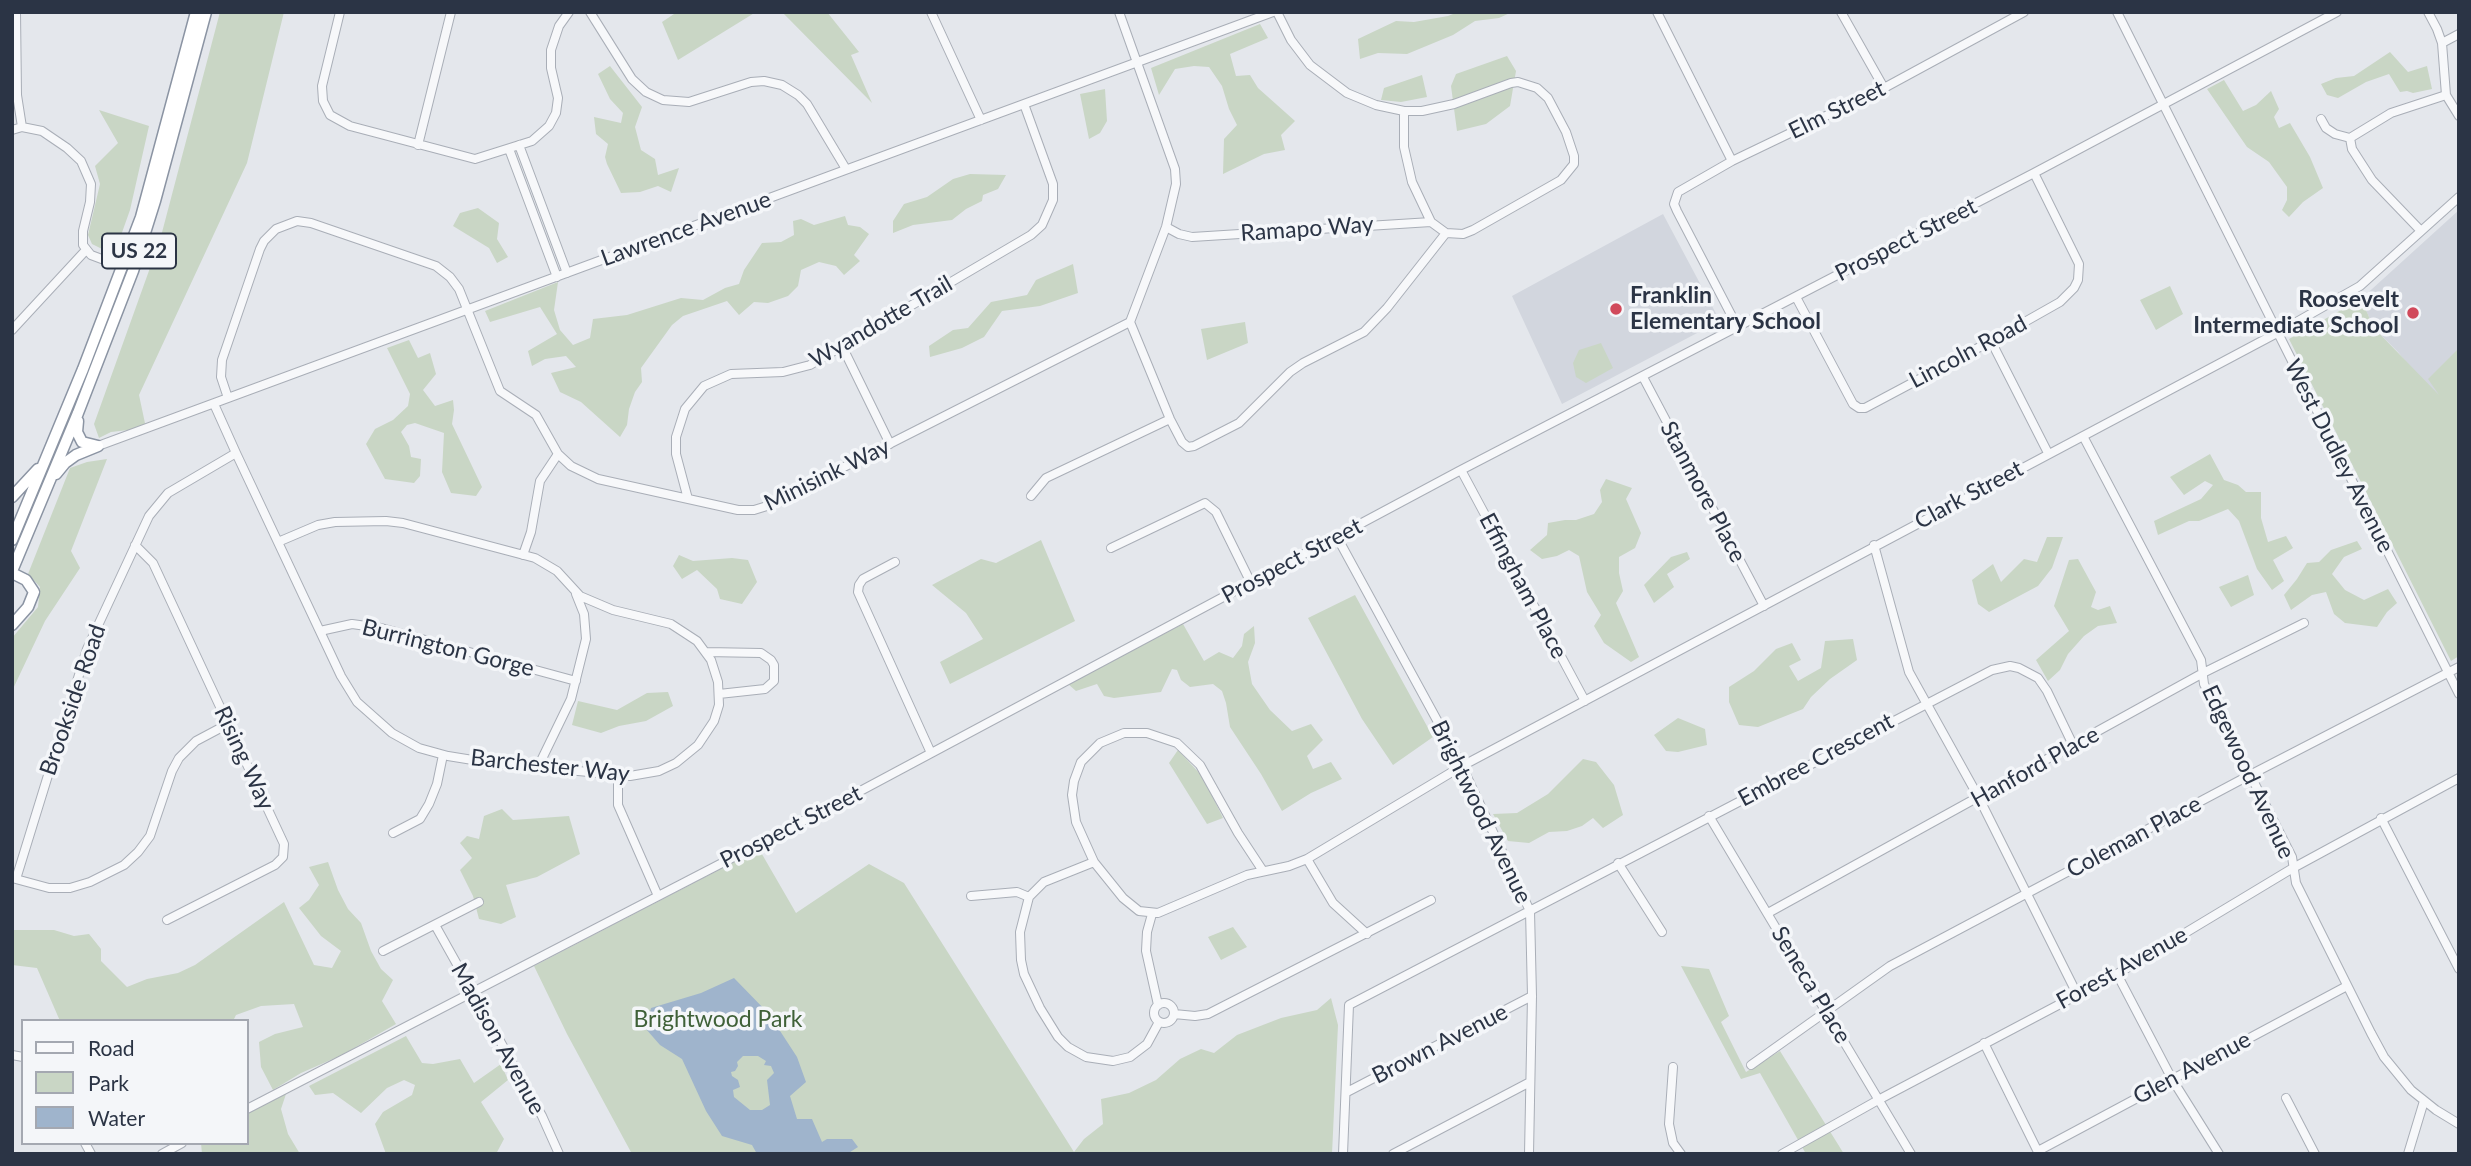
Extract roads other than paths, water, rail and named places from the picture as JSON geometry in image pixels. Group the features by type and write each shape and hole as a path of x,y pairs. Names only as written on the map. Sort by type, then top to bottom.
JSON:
{"highway":[{"name":"US 22","path":"12,540 123,268 141,217 196,12"},
{"name":"US 22","path":"12,572 15,557 50,481 133,271 205,12"},
{"path":"78,413 79,438 86,444 98,446"},
{"path":"50,481 65,463 98,446"},
{"path":"12,497 46,458"},
{"path":"12,572 32,585 33,592 29,607 12,625"}],"street":[{"path":"16,12 17,95 22,127"},
{"path":"340,12 322,86 326,108 343,124 475,159 519,145 540,135 549,127 556,113 558,98 551,68 551,50 556,34 569,12"},
{"path":"418,145 451,12"},
{"path":"590,12 632,79 652,95 670,102 689,102 751,82 764,81 782,85 807,104 846,169"},
{"path":"932,12 981,120"},
{"path":"1119,12 1175,169 1174,200 1130,322 1182,442 1190,447 1239,423 1303,363 1364,332 1387,308 1446,233"},
{"path":"1275,12 1295,46 1321,76 1361,100 1404,111 1422,111 1446,106 1511,83 1532,86 1548,99 1571,144 1573,164 1561,180 1473,230 1463,234 1446,233 1431,222 1419,199 1407,165 1403,138 1404,111"},
{"name":"Lawrence Avenue","path":"98,446 1275,12"},
{"path":"1657,12 1732,161"},
{"path":"1841,12 1884,88"},
{"name":"Elm Street","path":"1737,326 1674,204 1678,192 1732,161 1884,88 2024,12"},
{"name":"West Dudley Avenue","path":"2117,12 2459,694"},
{"name":"Prospect Street","path":"248,1109 2337,12"},
{"path":"2428,12 2442,43 2443,86 2459,116"},
{"path":"2442,43 2459,34"},
{"path":"2321,119 2326,128 2335,134 2350,138 2390,113 2446,95"},
{"name":"Wyandotte Trail","path":"688,499 676,454 676,437 681,415 698,391 717,379 732,374 767,373 810,365 1031,235 1042,225 1053,200 1053,184 1024,104"},
{"path":"12,130 22,127 42,131 81,161 87,172 91,191 82,238 86,250 123,268"},
{"path":"2350,138 2352,149 2372,180 2421,231"},
{"path":"519,145 567,273"},
{"path":"509,149 557,277"},
{"name":"Lincoln Road","path":"1796,297 1853,404 1865,408 1991,341 2068,295 2078,280 2079,264 2034,173"},
{"name":"Clark Street","path":"1264,871 1307,859 1462,766 2277,333 2360,286 2459,197"},
{"name":"Ramapo Way","path":"1166,227 1192,237 1431,222"},
{"name":"Minisink Way","path":"228,398 221,377 222,360 260,249 269,234 288,223 311,223 436,266 450,277 459,289 500,391 536,415 558,454 571,466 588,476 738,510 760,509 1130,322"},
{"path":"12,330 86,250"},
{"path":"1991,341 2048,453"},
{"path":"842,346 890,444"},
{"name":"Stanmore Place","path":"1643,377 1764,606"},
{"name":"Barchester Way","path":"214,404 236,453 278,542 320,631 345,682 368,713 405,741 443,755 618,775 649,774 668,768 684,758 710,730 717,713 717,674 706,652 691,636 678,628 613,610 574,592 550,566 523,555 403,523 386,521 318,525 278,542"},
{"path":"1031,496 1046,478 1170,419"},
{"name":"Edgewood Avenue","path":"2083,436 2201,660 2204,684 2292,857 2296,883 2384,1056 2424,1101 2459,1124"},
{"name":"Brookside Road","path":"14,878 87,649 135,545 154,509 168,493 236,453"},
{"path":"523,555 531,532 540,481 558,454"},
{"name":"Effingham Place","path":"1461,470 1585,701"},
{"path":"1111,548 1205,503 1216,512 1251,583"},
{"name":"Brightwood Avenue","path":"1337,537 1462,766 1530,911 1532,996 1528,1154"},
{"name":"Rising Way","path":"135,545 153,563 284,844 283,857 275,865 167,920"},
{"path":"1874,545 1905,661 1979,798 2077,994"},
{"path":"895,562 863,579 858,592 930,753"},
{"path":"538,767 561,722 576,681 586,631 581,606 574,592"},
{"name":"Hanford Place","path":"1768,913 2203,673 2304,623"},
{"name":"Burrington Gorge","path":"320,631 352,624 381,628 576,681"},
{"path":"706,652 761,653 774,665 774,681 765,690 719,694"},
{"name":"Embree Crescent","path":"1347,1092 1349,1005 1992,670 2019,667 2031,673 2044,685 2073,746"},
{"name":"Coleman Place","path":"1751,1065 1890,966 2459,667"},
{"path":"14,878 49,888 70,888 90,882 124,865 150,836 179,758 196,741 228,724"},
{"path":"1139,732 1170,739 1195,758 1238,833 1264,871 1226,883 1152,914 1131,906 1094,862 1073,809 1072,795 1076,775 1085,757 1100,743 1116,735 1139,732"},
{"path":"393,833 420,819 437,784 443,755"},
{"path":"618,775 618,805 659,895"},
{"name":"Forest Avenue","path":"1782,1154 1984,1043 2117,974 2381,818 2459,778"},
{"name":"Seneca Place","path":"1709,816 1912,1154"},
{"path":"2381,818 2459,969"},
{"path":"1307,859 1333,903 1367,934"},
{"path":"1094,862 1044,882 1029,897 1020,932 1023,967 1040,1008 1063,1042 1086,1057 1106,1061 1134,1055 1150,1040 1159,1022"},
{"path":"1618,863 1662,932"},
{"path":"971,896 1017,892 1029,897"},
{"path":"1174,1014 1208,1014 1432,900"},
{"path":"384,950 479,902"},
{"path":"1152,914 1146,951 1158,1005 1154,1014 1159,1022"},
{"name":"Madison Avenue","path":"435,925 542,1116 559,1154"},
{"path":"2117,974 2172,1079 2219,1154"},
{"name":"Glen Avenue","path":"2038,1152 2347,986"},
{"name":"Brown Avenue","path":"1347,1092 1532,996"},
{"path":"1158,1005 1170,1005 1174,1014"},
{"path":"1159,1022 1168,1022 1174,1014"},
{"path":"1984,1043 2038,1152"},
{"path":"1673,1068 1669,1124 1674,1143 1681,1154"},
{"path":"1394,1154 1530,1082"},
{"path":"1343,1154 1347,1092"},
{"path":"2286,1098 2315,1154"},
{"path":"2407,1154 2424,1101"},
{"path":"162,1154 178,1145"}],"water":[{"path":"734,978 769,1014 797,1057 806,1082 790,1096 797,1119 812,1119 822,1142 827,1139 852,1139 858,1147 847,1154 757,1154 752,1145 722,1136 706,1111 682,1059 660,1045 646,1029 651,1008 701,993","holes":["743,1056 758,1056 766,1061 764,1065 771,1066 774,1073 767,1080 770,1105 762,1110 750,1110 734,1097 733,1090 740,1087 731,1072 735,1071 737,1062"]}],"place":[{"name":"Franklin Elementary School","path":"1616,309"},
{"name":"Roosevelt Intermediate School","path":"2413,313"}],"park label":[{"name":"Brightwood Park","path":"718,1020"}]}
